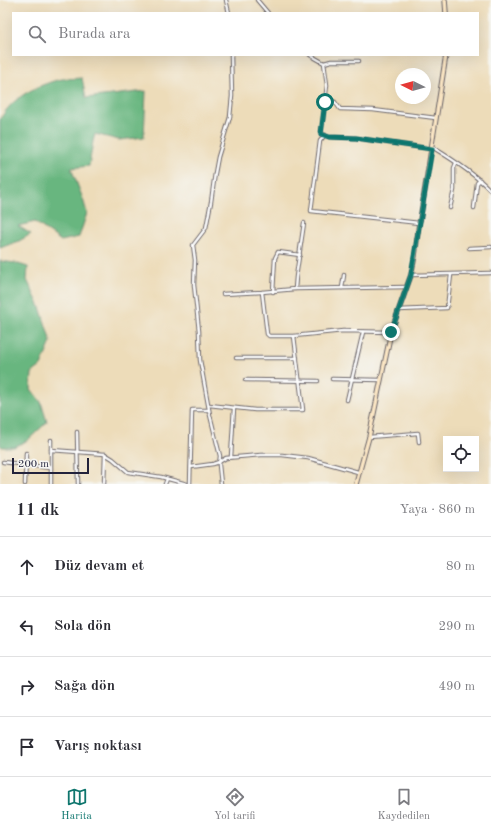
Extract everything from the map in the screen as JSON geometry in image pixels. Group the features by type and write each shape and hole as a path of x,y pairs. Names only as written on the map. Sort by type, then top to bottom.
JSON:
{"main road":[{"path":"445,0 446,12"},
{"path":"356,484 358,472 369,437 391,332 411,275 415,256 446,56"}],"street":[{"path":"226,0 229,12"},
{"path":"257,0 267,12"},
{"path":"221,484 219,452 200,360 199,331 194,286 195,260 193,245 206,228 218,157 230,117 232,96 231,56"},
{"path":"312,56 324,63 331,61 359,61"},
{"path":"324,63 327,85 321,134 432,148 480,180 491,191"},
{"path":"336,102 340,109 373,110 437,118"},
{"path":"325,135 320,141 311,211 419,223"},
{"path":"450,208 454,190 454,168 456,163"},
{"path":"474,208 477,183 480,180"},
{"path":"295,289 304,223"},
{"path":"469,248 491,246"},
{"path":"273,292 275,258 278,252 300,254"},
{"path":"411,275 491,273"},
{"path":"342,288 344,275"},
{"path":"398,310 446,308 451,275"},
{"path":"223,294 273,292 295,289 406,287"},
{"path":"262,292 267,334 294,336 343,331 391,332"},
{"path":"347,400 363,332"},
{"path":"209,405 255,410 303,410 294,336"},
{"path":"236,358 297,358"},
{"path":"332,379 382,380"},
{"path":"245,380 318,381"},
{"path":"231,458 234,408"},
{"path":"190,484 192,410 210,410"},
{"path":"77,432 78,484"},
{"path":"369,437 418,433 419,442"},
{"path":"51,440 51,484"},
{"path":"51,450 105,454 113,458 128,472 187,484"},
{"path":"25,484 26,453"},
{"path":"104,484 105,454"},
{"path":"191,467 219,462 226,458 268,455 308,458 358,472"},
{"path":"3,462 51,468"},
{"path":"165,484 166,479"}],"green space":[{"path":"82,78 86,98 146,91 144,137 119,140 95,134 89,166 71,168 87,213 79,237 61,241 35,222 18,226 31,234 19,241 0,248 0,120 10,105 24,94 57,80"},
{"path":"0,261 28,267 27,280 40,307 51,342 41,366 32,373 31,389 41,402 47,422 28,440 14,447 2,447 0,445"}],"route":[{"path":"325,102 321,134 329,137 356,138 432,149 411,275 391,332"}]}
